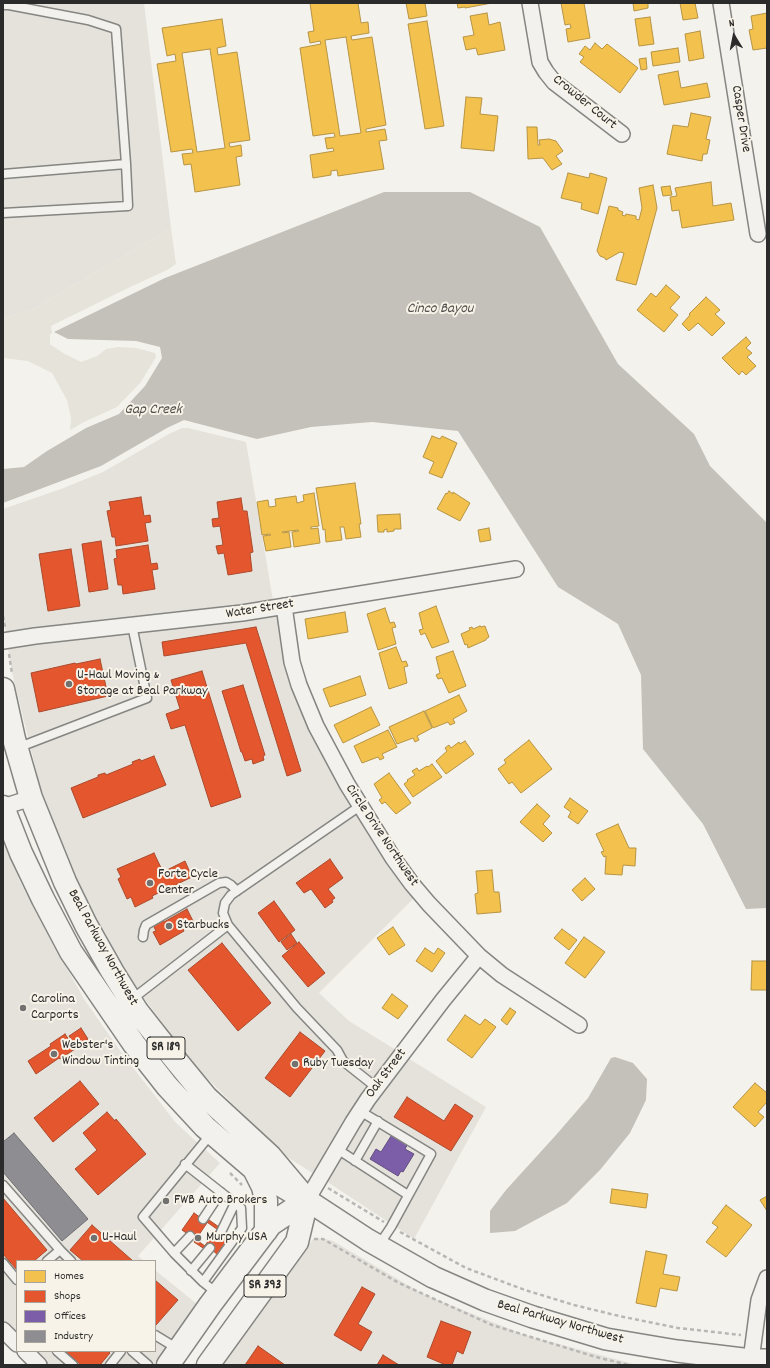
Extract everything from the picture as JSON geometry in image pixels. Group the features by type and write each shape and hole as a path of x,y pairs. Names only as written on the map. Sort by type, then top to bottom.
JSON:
{"main road":[{"name":"Beal Parkway Northwest","path":"8,683 17,748 31,798 65,882 112,971 121,1007 134,1044 167,1086 212,1132 248,1178 307,1200 378,1246 433,1277 485,1300 532,1318 606,1339 756,1362"},
{"name":"Beal Parkway Northwest","path":"3,807 21,853 71,952 121,1007 136,1011 206,1096 270,1156 307,1200"},
{"path":"248,1178 263,1188 266,1200 266,1231"},
{"name":"SR 393","path":"173,1357 210,1288 272,1224 307,1200"},
{"name":"SR 393","path":"208,1365 297,1242 307,1200"}],"street":[{"name":"Crowder Court","path":"530,3 540,62 546,72 554,82 622,134"},
{"name":"Casper Drive","path":"721,3 758,234"},
{"name":"Water Street","path":"5,641 35,636 229,615 516,569"},
{"name":"Circle Drive Northwest","path":"284,606 292,662 299,685 316,726 347,784 393,858 412,884 479,956 508,979 579,1025"},
{"path":"3,807 31,798"},
{"name":"Oak Street","path":"307,1200 360,1111 443,1000 479,956"},
{"path":"756,1362 754,1336 759,1300 767,1278"},
{"path":"26,1352 39,1365"}],"lane":[{"path":"3,213 128,206 116,29 88,20 6,5"},
{"path":"3,174 126,164"},
{"path":"17,748 147,698 132,626"},
{"path":"360,806 231,895 225,903 223,913 228,925 297,1008 337,1050 343,1061 377,1088"},
{"path":"143,937 146,925 219,882 226,882 237,891"},
{"path":"121,1007 228,925"},
{"path":"360,1111 431,1154 391,1227 378,1246"},
{"path":"356,1161 378,1121"},
{"path":"185,1164 241,1208 242,1228 210,1288 174,1253 143,1217 185,1164 212,1132"},
{"path":"337,1149 408,1195"},
{"path":"3,1184 70,1260"},
{"path":"203,1219 221,1192"},
{"path":"221,1232 235,1203"},
{"path":"174,1253 190,1236"},
{"path":"191,1271 210,1248"},
{"path":"48,1260 60,1250"},
{"path":"3,1263 16,1279"},
{"path":"156,1336 173,1357"},
{"path":"58,1352 73,1365"},
{"path":"110,1365 120,1352"},
{"path":"133,1352 148,1365"}],"path":[{"path":"5,641 8,683"},
{"path":"228,1171 248,1178"},
{"path":"318,1181 391,1227 466,1268 525,1290 574,1306 678,1328 754,1336"},
{"path":"309,1242 315,1239 323,1239 399,1283 492,1325 533,1339 629,1365"}],"shaded area":[{"path":"3,3 144,3 171,228 30,311 3,318"},
{"path":"171,228 176,264 167,270 51,326 52,333 50,335 50,344 63,353 81,362 97,356 106,349 118,347 136,348 155,353 156,357 141,382 117,407 70,430 71,418 67,400 52,373 28,361 3,358 3,318 30,311"},
{"path":"182,428 188,428 246,442 273,600 6,633 3,617 3,509 61,489 103,472"},
{"path":"276,615 281,633 341,788 388,863 415,897 319,993 349,1021 396,1050 314,1174 284,1155 193,1064 129,978 71,871 40,786 12,672 8,648 217,624"},
{"path":"3,839 20,882 84,999 121,1052 176,1123 220,1163 138,1256 143,1260 16,1260 16,1333 3,1320"},
{"path":"408,1058 486,1107 414,1239 326,1181 358,1126"},
{"path":"321,1238 333,1241 423,1294 525,1335 638,1365 223,1365 313,1239"},
{"path":"156,1271 197,1304 154,1365 49,1365 36,1352 156,1352"}],"water":[{"name":"Cinco Bayou","path":"384,192 470,192 540,227 618,364 694,434 710,466 767,523 767,908 746,909 703,824 643,749 641,675 618,624 558,587 458,431 372,422 311,427 257,439 184,420 167,428 101,466 3,503 3,469 24,467 47,451 86,428 119,414 145,386 162,358 160,347 136,341 68,339 54,332 165,278"},
{"path":"615,1057 633,1063 647,1079 646,1100 630,1133 600,1170 567,1203 515,1231 490,1233 490,1211 506,1190 588,1098 611,1058"}],"building: Homes":[{"path":"310,3 358,3 361,23 368,22 369,33 351,36 352,40 372,37 386,125 366,129 366,132 385,129 387,140 379,141 384,169 338,176 337,170 331,171 331,175 313,178 310,155 334,151 333,148 327,149 325,138 335,137 334,133 313,136 300,48 321,44 320,41 310,43 308,32 314,31","holes":["346,37 361,133 340,136 325,40"]},
{"path":"406,3 425,3 427,16 409,19"},
{"path":"457,3 492,3 458,8"},
{"path":"561,3 584,3 590,38 568,42 566,29 571,28 570,24 565,25"},
{"path":"633,3 648,3 648,8 634,11"},
{"path":"680,3 695,3 698,18 683,20"},
{"path":"487,13 489,25 500,22 505,50 478,55 476,48 466,50 463,37 474,35 470,16"},
{"path":"767,13 767,48 753,50 749,30 753,29 751,16"},
{"path":"650,17 654,44 639,46 635,19"},
{"path":"222,19 226,46 217,48 218,55 237,52 250,140 229,143 230,147 241,145 242,156 236,157 240,185 195,192 191,164 184,165 182,154 193,153 192,149 171,152 157,64 176,61 175,54 167,56 162,28","holes":["210,49 225,148 197,152 182,53"]},
{"path":"427,21 444,126 425,129 408,24"},
{"path":"700,31 704,58 689,61 685,34"},
{"path":"595,43 602,49 607,44 638,68 620,93 580,62 584,57 579,54 585,46 590,50"},
{"path":"678,48 680,62 653,66 651,52"},
{"path":"646,58 647,69 641,70 639,59"},
{"path":"678,71 681,88 707,83 710,97 664,105 658,75"},
{"path":"466,97 482,98 480,114 498,116 494,151 461,148"},
{"path":"691,113 711,117 706,139 710,140 707,154 703,154 702,161 667,154 673,125 688,127"},
{"path":"527,127 537,127 538,145 540,145 539,140 549,139 556,141 563,151 556,156 562,164 552,170 543,158 528,159"},
{"path":"568,173 589,178 590,173 607,178 598,214 581,209 582,203 561,198"},
{"path":"711,182 713,206 731,203 734,220 682,228 679,210 672,211 670,197 677,196 675,188"},
{"path":"653,185 657,208 636,285 616,280 624,253 620,252 606,260 600,256 597,251 609,206 618,208 618,210 623,212 622,215 625,216 626,214 636,216 636,219 639,220 642,208 639,188"},
{"path":"670,186 672,195 663,196 661,187"},
{"path":"666,285 680,297 670,308 678,315 664,332 637,310 651,293 656,297"},
{"path":"706,297 720,310 715,314 725,323 712,336 698,323 689,331 682,324 690,315 689,314"},
{"path":"746,337 751,343 746,348 752,353 747,357 756,366 746,375 742,371 739,375 722,358"},
{"path":"432,436 440,439 442,436 457,443 442,478 429,473 434,462 423,457"},
{"path":"355,483 361,524 359,524 361,537 346,539 344,527 340,527 342,540 326,542 325,529 323,530 316,488"},
{"path":"449,491 470,503 460,521 437,509 446,493 447,494"},
{"path":"314,493 319,526 311,527 311,529 318,528 320,543 294,547 292,532 299,531 282,532 289,532 291,547 266,551 263,536 271,535 262,535 257,502 268,500 269,507 276,506 275,499 296,496 297,503 304,501 303,495"},
{"path":"400,514 401,529 394,529 394,531 387,532 387,529 384,530 384,532 378,532 377,515"},
{"path":"489,528 491,540 480,542 478,530"},
{"path":"436,606 449,642 432,648 425,633 421,635 419,630 423,629 419,613"},
{"path":"385,608 390,623 394,622 396,627 392,628 396,644 378,650 367,614"},
{"path":"345,612 348,632 308,639 305,619"},
{"path":"480,626 485,626 489,637 486,640 468,648 467,644 465,645 461,634 470,630 469,628 472,627 473,629"},
{"path":"396,647 402,662 406,661 408,666 404,667 407,683 389,689 379,653"},
{"path":"453,651 466,686 449,693 442,678 438,679 436,675 440,673 436,657"},
{"path":"360,676 366,695 330,707 323,689"},
{"path":"459,695 467,711 453,719 455,723 450,725 448,722 433,728 425,711"},
{"path":"371,707 380,725 343,743 334,725"},
{"path":"424,711 432,728 417,736 419,740 415,742 413,738 397,744 389,727"},
{"path":"388,730 397,747 382,754 384,758 380,760 378,757 362,763 354,746"},
{"path":"529,740 552,769 521,793 512,782 509,784 498,769 506,763 504,760"},
{"path":"465,741 474,754 446,774 436,761 447,751 445,748 449,745 451,748 459,742 460,744"},
{"path":"432,764 442,777 413,797 404,784 415,775 412,771 417,768 419,771"},
{"path":"389,773 411,803 396,814 385,802 382,804 379,800 382,798 374,784"},
{"path":"570,798 588,811 578,824 568,817 571,812 564,807"},
{"path":"537,804 550,816 543,824 552,833 543,842 520,822"},
{"path":"618,824 629,848 636,848 635,866 623,865 622,875 605,874 606,856 604,857 601,852 604,851 596,834"},
{"path":"492,870 494,892 499,892 501,912 477,914 475,894 478,893 476,871"},
{"path":"585,878 595,889 582,901 572,890"},
{"path":"393,927 405,945 389,955 377,938"},
{"path":"562,929 577,940 569,950 554,938"},
{"path":"584,937 605,952 585,978 565,963"},
{"path":"425,948 434,954 438,948 445,953 432,972 416,961"},
{"path":"752,961 767,961 767,990 751,990"},
{"path":"392,994 408,1006 398,1019 382,1008"},
{"path":"510,1008 516,1012 507,1025 501,1020"},
{"path":"465,1015 480,1025 485,1019 496,1027 472,1058 447,1040"},
{"path":"755,1083 767,1093 767,1102 758,1112 764,1117 755,1127 733,1107"},
{"path":"612,1189 648,1194 646,1208 610,1203"},
{"path":"767,1196 767,1211 760,1200"},
{"path":"726,1205 752,1225 726,1257 706,1242 718,1227 712,1223"},
{"path":"646,1251 667,1255 663,1274 680,1277 677,1291 660,1288 656,1307 636,1303"}],"building: Shops":[{"path":"141,497 144,516 150,515 151,522 145,523 148,541 116,546 115,537 112,537 107,511 111,510 109,502"},
{"path":"241,498 243,511 247,511 253,552 250,553 252,571 228,575 224,553 218,554 216,546 223,545 220,526 213,527 212,519 219,518 217,502"},
{"path":"101,541 108,589 89,592 82,544"},
{"path":"148,545 151,564 157,563 158,569 152,570 155,589 123,594 122,585 118,585 114,559 117,558 116,550"},
{"path":"71,549 80,606 48,611 39,554"},
{"path":"256,627 301,771 287,776 246,643 164,656 162,642"},
{"name":"U-Haul Moving & Storage at Beal Parkway","path":"100,659 108,696 39,712 31,673"},
{"path":"202,671 241,797 211,807 185,725 171,729 166,714 180,709 171,680"},
{"path":"243,685 265,755 263,756 264,760 253,764 252,759 245,761 241,752 222,691"},
{"path":"154,756 166,785 83,818 71,788 98,777 98,775 105,773 106,775 133,764 132,762 140,759 141,761"},
{"name":"Forte Cycle Center","path":"154,853 163,872 185,861 192,877 152,896 153,898 135,907 131,897 127,899 118,879 121,877 117,869"},
{"path":"330,859 343,878 328,889 335,898 332,900 333,902 325,908 311,889 304,893 296,883"},
{"path":"274,901 295,930 279,942 258,913"},
{"name":"Starbucks","path":"187,909 193,921 182,927 184,931 160,945 153,932 156,931 153,925 163,920 164,922"},
{"path":"291,934 297,943 287,950 281,942"},
{"path":"299,942 325,973 308,987 282,956"},
{"path":"222,943 271,1003 238,1031 188,970"},
{"path":"81,1028 88,1039 76,1046 69,1036"},
{"name":"Ruby Tuesday","path":"300,1032 325,1051 290,1097 265,1078"},
{"name":"Webster's Window Tinting","path":"65,1034 75,1049 36,1074 28,1061 51,1046 50,1044"},
{"path":"80,1081 99,1104 53,1142 34,1118"},
{"path":"407,1097 444,1121 455,1104 473,1116 451,1151 394,1117"},
{"path":"107,1112 115,1121 116,1119 146,1154 98,1195 75,1169 97,1150 83,1133"},
{"path":"3,1198 47,1250 35,1260 16,1260 16,1269 3,1254"},
{"path":"194,1213 231,1239 219,1256 210,1248 182,1230"},
{"path":"209,1220 219,1227 203,1248 194,1242"},
{"name":"U-Haul","path":"92,1225 132,1260 82,1260 70,1250"},
{"name":"U-Haul","path":"156,1281 178,1300 156,1325"},
{"path":"362,1287 375,1294 358,1324 372,1332 361,1351 334,1335"},
{"path":"441,1321 471,1332 463,1354 457,1351 452,1365 446,1365 427,1357"},
{"path":"258,1346 285,1365 245,1365"},
{"path":"66,1352 110,1353 100,1365 81,1365"},
{"path":"383,1355 399,1365 377,1365"}],"building: Offices":[{"path":"393,1133 409,1142 405,1149 414,1154 403,1172 401,1171 398,1176 370,1159 376,1149 381,1152"}],"building: Industry":[{"path":"14,1133 88,1219 62,1241 3,1172 3,1142"}],"place":[{"name":"U-Haul Moving & Storage at Beal Parkway","path":"69,684"},
{"name":"Forte Cycle Center","path":"150,883"},
{"name":"Starbucks","path":"169,926"},
{"name":"Carolina Carports","path":"23,1008"},
{"name":"Webster's Window Tinting","path":"54,1054"},
{"name":"Ruby Tuesday","path":"295,1064"},
{"name":"FWB Auto Brokers","path":"166,1201"},
{"name":"U-Haul","path":"94,1238"},
{"name":"Murphy USA","path":"198,1238"}],"water label":[{"name":"Gap Creek","path":"153,411"}]}
